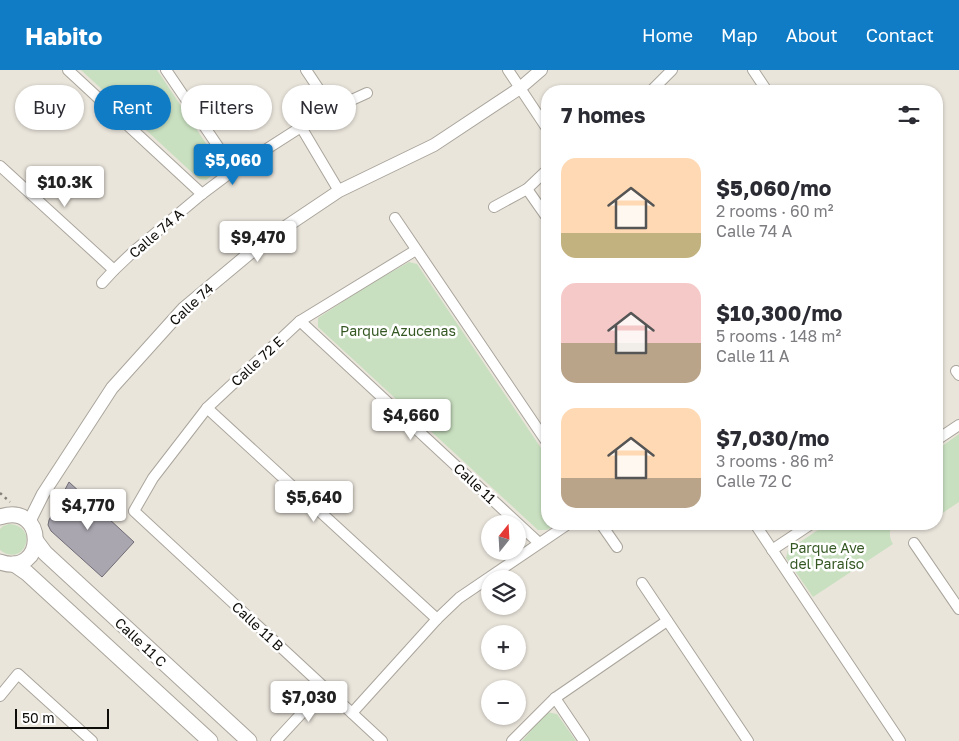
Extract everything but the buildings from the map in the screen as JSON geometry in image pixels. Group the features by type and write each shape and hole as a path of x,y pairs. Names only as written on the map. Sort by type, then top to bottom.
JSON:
{"main road":[{"path":"4,512 29,522 33,528 36,541 27,559 21,562 5,564"},
{"name":"Calle 11 C","path":"36,541 45,553 249,741"},
{"name":"Calle 11 C","path":"5,564 27,573 210,741"},
{"path":"62,605 67,592 74,588 83,588"}],"street":[{"path":"68,70 202,194"},
{"path":"166,70 234,170"},
{"path":"306,70 316,85"},
{"path":"508,70 541,120"},
{"name":"Calle 74","path":"29,522 43,494 112,388 184,308 263,242 339,192 434,145 520,88 541,70"},
{"path":"656,85 672,70"},
{"path":"753,70 763,85"},
{"name":"Calle 74 A","path":"356,98 367,93"},
{"name":"Calle 74 A","path":"102,283 142,244 202,194 234,170 295,130"},
{"path":"303,130 339,192"},
{"path":"0,166 114,270"},
{"path":"494,207 527,189 541,176"},
{"path":"527,189 541,209"},
{"path":"395,218 541,434"},
{"name":"Calle 72 E","path":"134,511 153,478 207,408 300,321 416,250"},
{"name":"Calle 11","path":"300,321 539,543"},
{"path":"207,408 437,619"},
{"path":"943,436 959,425"},
{"name":"Calle 11 B","path":"134,511 382,741"},
{"path":"352,713 437,619 459,598 559,530"},
{"path":"605,530 617,547"},
{"path":"759,530 900,741"},
{"path":"772,550 802,530"},
{"path":"914,543 959,609"},
{"path":"642,583 748,741"},
{"path":"512,741 556,698 667,621"},
{"path":"0,696 18,674 92,741"},
{"path":"276,741 325,688"},
{"path":"556,698 584,741"}],"path":[{"path":"0,493 4,512"}],"green space":[{"path":"81,70 157,70 167,85 97,85"},
{"path":"171,91 181,106 181,130 197,130 219,163 217,171 206,180 199,179 146,130 171,130"},
{"name":"Parque Azucenas","path":"409,262 417,264 541,448 541,530 538,530 526,519 526,515 522,515 318,327 318,318 365,287"},
{"path":"959,434 959,502 943,513 943,445"},
{"path":"9,524 19,526 27,538 26,545 22,551 16,554 9,554 0,550 0,529"},
{"name":"Parque Ave del Paraíso","path":"818,530 890,530 893,544 813,597 786,558 788,550"},
{"path":"547,712 557,714 576,741 522,741"}]}
